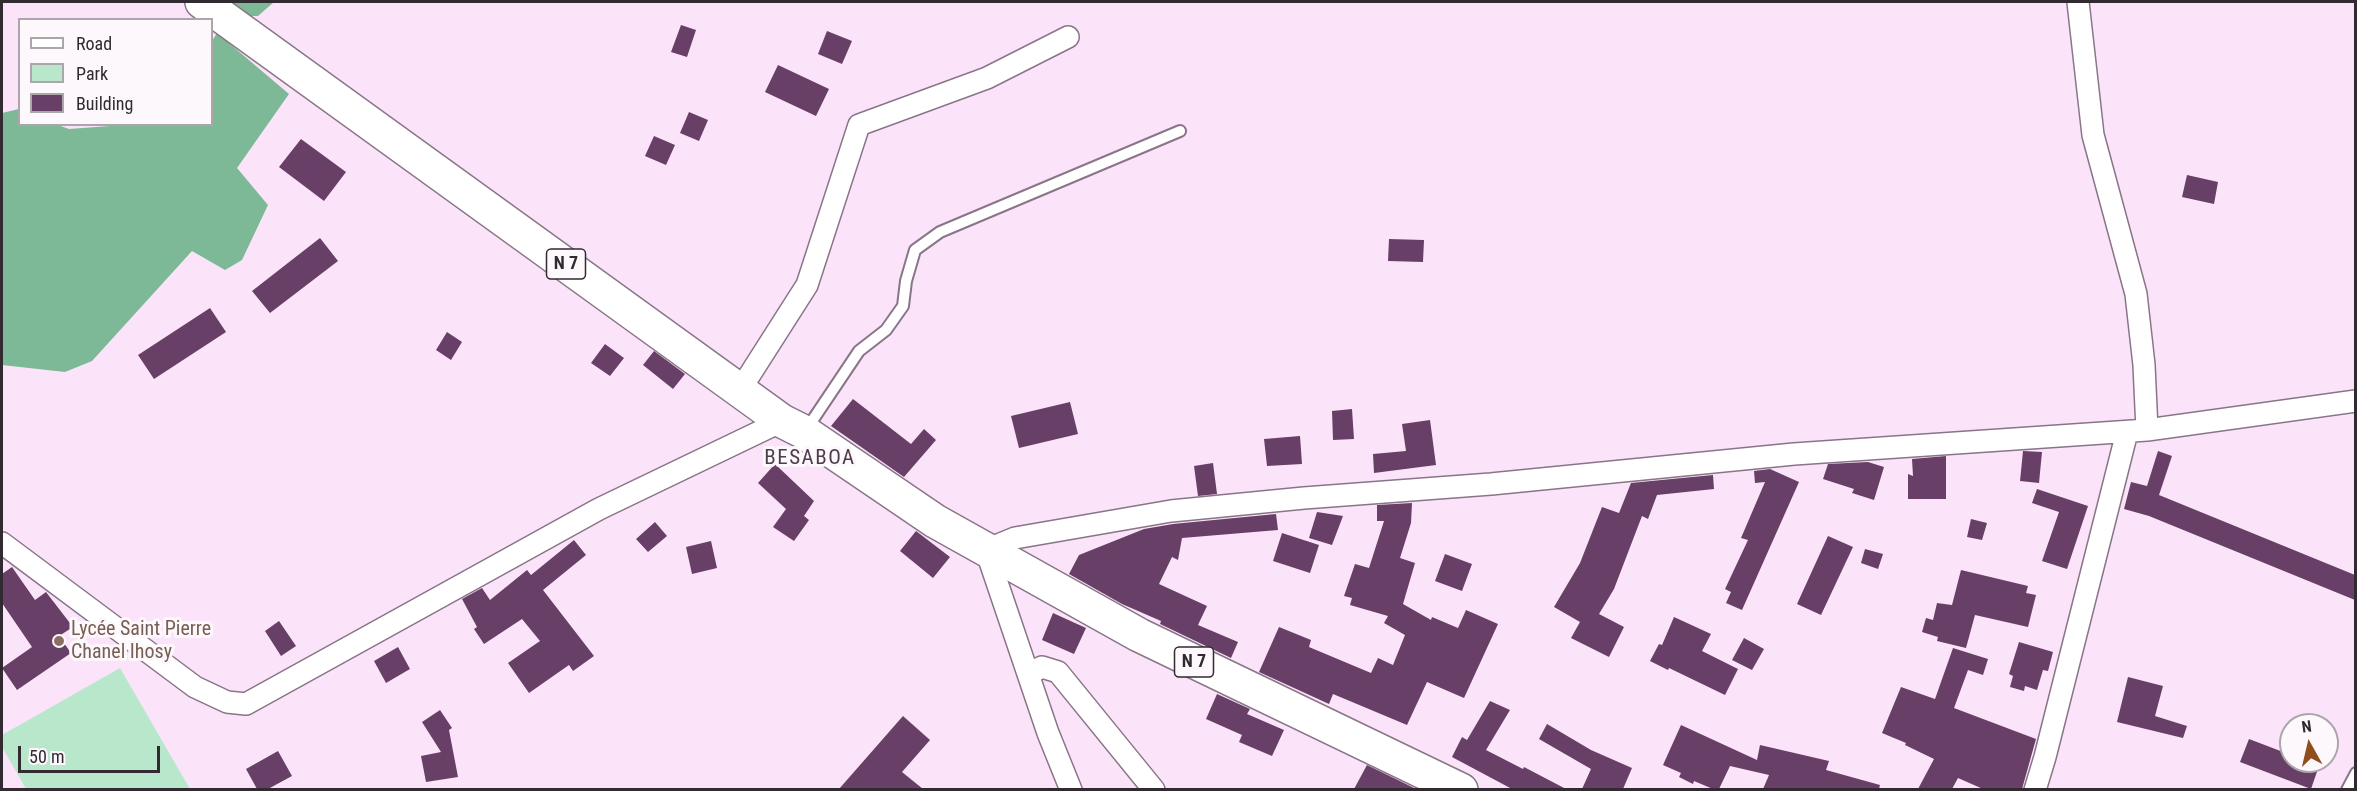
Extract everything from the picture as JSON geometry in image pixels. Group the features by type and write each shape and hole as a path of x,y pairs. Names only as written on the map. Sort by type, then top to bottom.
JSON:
{"main road":[{"name":"N 7","path":"202,2 740,390 935,521 1139,635 1461,789"}],"street":[{"path":"2035,789 2137,431 2144,365 2136,294 2093,135 2078,2"},
{"path":"740,390 807,285 859,125 987,78 1068,37"},
{"path":"1071,789 1028,674 986,550 1015,538 1182,510 1491,484 1794,454 2137,431 2355,401"},
{"path":"2,543 195,687 227,702 246,704 599,509 793,426"},
{"path":"1028,674 1042,668 1058,672 1154,789"}],"lane":[{"path":"793,426 859,351 886,330 903,306 906,281 915,250 940,232 1180,131"},
{"path":"2347,789 2355,773"}],"green space":[{"path":"228,2 274,2 258,16 247,16"},
{"path":"217,33 289,94 237,168 268,205 242,260 225,270 192,251 92,361 65,372 2,365 2,113 18,109 18,126 61,126 69,129 110,126 213,126 213,39"},
{"path":"120,668 190,789 26,789 2,747 2,735"}],"building":[{"path":"681,25 696,30 687,57 671,52"},
{"path":"827,31 852,41 842,64 818,54"},
{"path":"778,65 829,89 816,116 765,92"},
{"path":"689,112 708,120 699,141 680,133"},
{"path":"654,136 675,145 666,165 645,156"},
{"path":"301,139 346,172 324,201 279,167"},
{"path":"2187,175 2218,182 2214,204 2182,197"},
{"path":"320,238 338,261 270,313 252,291"},
{"path":"1389,239 1424,240 1423,262 1388,261"},
{"path":"210,308 226,332 154,379 138,355"},
{"path":"447,332 462,342 451,360 436,350"},
{"path":"605,344 624,358 610,376 591,363"},
{"path":"654,351 685,374 673,389 643,365"},
{"path":"853,399 911,444 924,429 936,440 904,477 831,426"},
{"path":"1070,402 1078,434 1019,448 1011,416"},
{"path":"1352,409 1354,439 1333,440 1332,411"},
{"path":"1430,420 1436,465 1374,473 1373,454 1406,451 1402,424"},
{"path":"1300,436 1302,464 1267,466 1264,439"},
{"path":"2023,451 2042,452 2039,483 2020,481"},
{"path":"2158,451 2172,456 2159,495 2355,575 2355,600 2149,516 2124,509 2131,482 2147,486"},
{"path":"1946,456 1946,499 1908,499 1908,474 1913,476 1912,459"},
{"path":"1868,462 1884,467 1874,500 1852,493 1854,489 1823,479 1828,464"},
{"path":"1213,463 1217,494 1198,496 1194,466"},
{"path":"775,464 814,501 804,516 809,520 794,541 773,527 786,509 758,483"},
{"path":"1770,469 1799,482 1742,610 1726,603 1731,592 1725,589 1748,540 1741,538 1765,482 1755,483 1754,471"},
{"path":"1713,475 1714,489 1657,495 1648,519 1642,516 1614,589 1599,614 1624,627 1609,657 1571,638 1580,622 1554,607 1580,563 1602,507 1619,513 1631,483"},
{"path":"2037,489 2088,506 2067,569 2042,561 2059,512 2032,503"},
{"path":"1412,503 1411,523 1400,558 1415,563 1403,604 1431,620 1432,617 1458,628 1466,610 1498,624 1464,698 1427,682 1407,725 1333,694 1329,704 1259,672 1279,627 1311,640 1309,647 1371,673 1378,658 1393,665 1405,635 1384,623 1388,616 1350,605 1352,598 1344,596 1355,564 1369,568 1384,521 1377,521 1377,505"},
{"path":"1317,512 1343,516 1332,545 1309,538"},
{"path":"1276,514 1278,530 1182,538 1178,560 1172,557 1159,584 1207,606 1198,625 1238,642 1231,658 1160,624 1161,621 1122,604 1069,574 1079,555 1144,529"},
{"path":"1971,519 1987,523 1982,540 1967,537"},
{"path":"655,522 667,536 648,552 636,539"},
{"path":"916,531 950,557 933,578 900,551"},
{"path":"1282,533 1319,545 1310,573 1273,561"},
{"path":"1828,536 1853,547 1821,615 1797,604"},
{"path":"574,540 586,555 543,590 594,656 573,671 569,665 529,693 508,663 540,641 522,619 484,644 474,629 477,627 462,599 482,588 490,600 527,570 531,575"},
{"path":"711,541 717,568 692,574 686,547"},
{"path":"1865,549 1883,554 1878,569 1861,563"},
{"path":"1445,554 1472,564 1462,591 1435,581"},
{"path":"12,567 35,600 46,592 73,627 59,636 71,653 17,690 2,668 32,647 2,603 2,574"},
{"path":"1961,570 2028,586 2026,593 2036,595 2028,627 1975,615 1966,648 1937,641 1938,637 1922,632 1926,618 1933,620 1937,603 1952,605"},
{"path":"1053,613 1086,628 1074,654 1042,640"},
{"path":"1674,617 1711,634 1702,651 1738,669 1725,695 1650,661 1659,644 1662,645"},
{"path":"279,621 296,646 281,656 265,631"},
{"path":"1744,638 1764,649 1752,670 1732,660"},
{"path":"2019,642 2053,652 2048,671 2043,670 2037,690 2025,686 2024,691 2010,687 2013,676 2009,674"},
{"path":"398,647 410,669 386,683 374,661"},
{"path":"1953,648 1988,659 1983,675 1968,670 1954,708 2036,739 2022,789 1983,789 1958,778 1952,789 1918,789 1934,759 1882,733 1901,687 1935,699"},
{"path":"2128,677 2163,686 2155,716 2187,726 2183,738 2117,722"},
{"path":"1217,694 1250,709 1247,714 1284,730 1272,756 1239,742 1242,735 1206,719"},
{"path":"1490,701 1510,710 1486,750 1566,789 1512,789 1452,757 1462,737 1467,740"},
{"path":"440,710 452,728 449,730 458,777 426,782 421,756 441,752 422,722"},
{"path":"903,716 930,740 902,772 923,789 839,789"},
{"path":"1547,724 1591,750 1632,768 1623,789 1582,789 1591,769 1539,739"},
{"path":"1681,725 1757,760 1760,745 1829,761 1826,770 1880,785 1879,789 1763,789 1769,775 1730,766 1719,789 1713,789 1694,781 1693,784 1679,777 1681,773 1663,765"},
{"path":"2249,739 2279,750 2279,773 2317,773 2311,789 2240,762"},
{"path":"278,751 292,776 268,789 257,789 246,769"},
{"path":"1367,765 1404,783 1416,789 1354,789"}],"place":[{"name":"Lycée Saint Pierre Chanel Ihosy","path":"59,641"}],"district":[{"name":"BESABOA","path":"810,459"}]}
